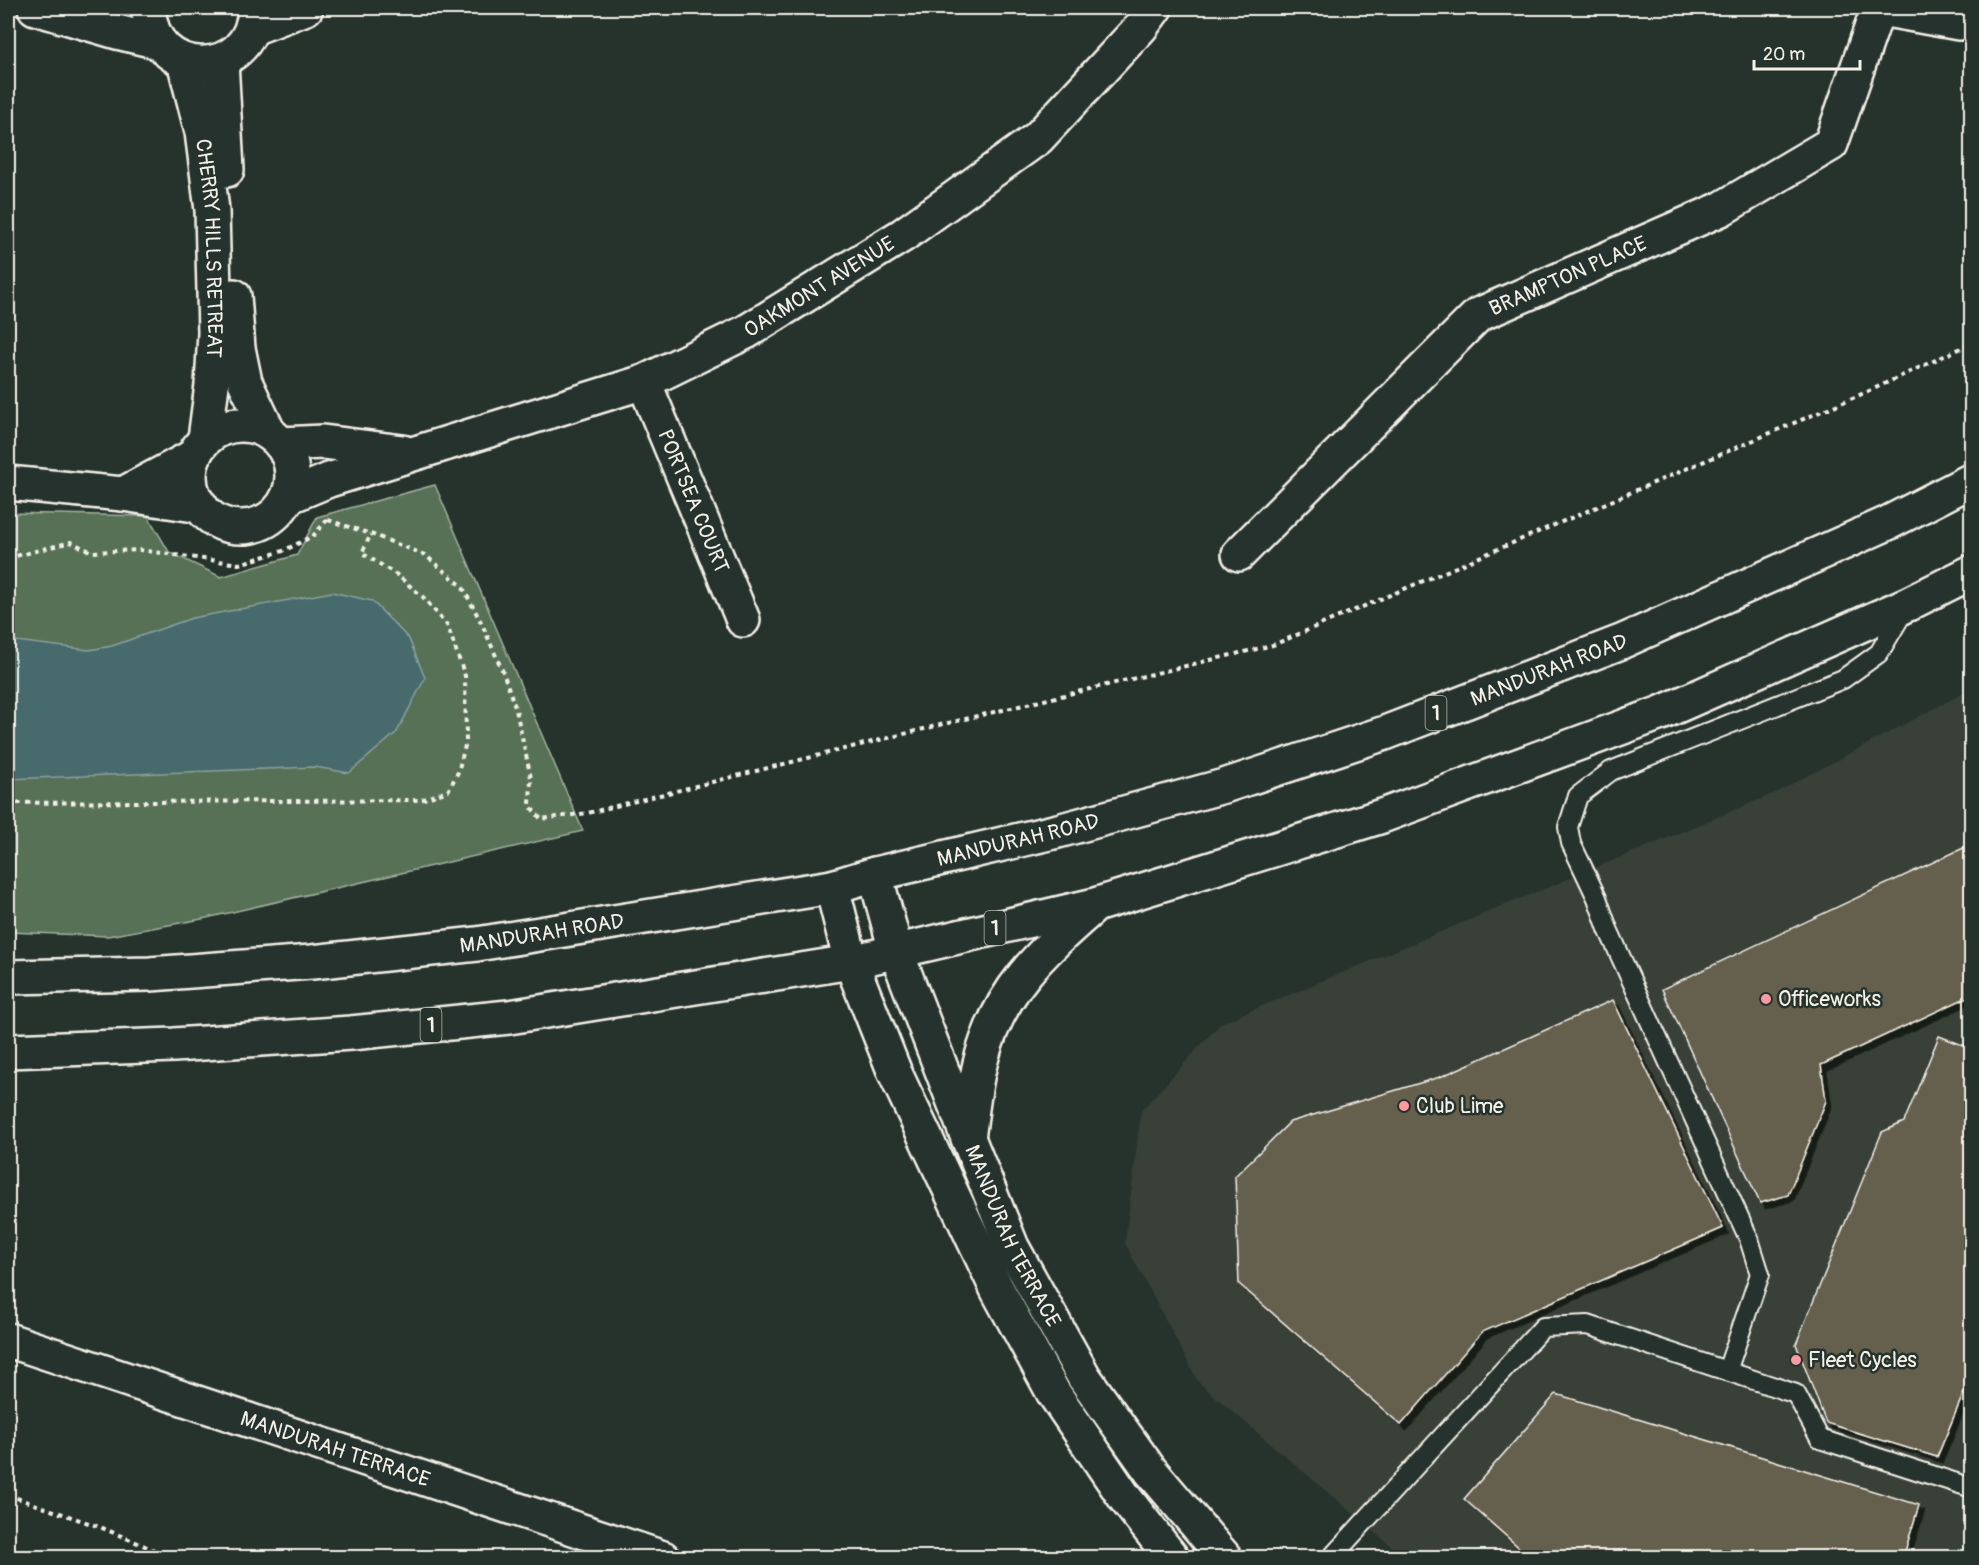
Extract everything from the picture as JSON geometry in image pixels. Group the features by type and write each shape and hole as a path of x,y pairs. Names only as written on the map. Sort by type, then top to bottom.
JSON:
{"main road":[{"path":"35,8 47,8"},
{"path":"42,8 117,32 159,42"},
{"path":"149,8 152,30 159,42 170,53 184,61 203,64 221,61 241,48 254,18 306,8"},
{"name":"OAKMONT AVENUE","path":"288,497 329,480 644,382 756,326 903,235 1038,138 1141,27 1155,8"},
{"path":"1876,8 1959,23 1971,19"},
{"name":"BRAMPTON PLACE","path":"1239,554 1478,315 1721,209 1831,144 1876,8"},
{"name":"CHERRY HILLS RETREAT","path":"184,61 202,132 212,210 215,333 212,385 200,448"},
{"name":"CHERRY HILLS RETREAT","path":"221,61 238,348 245,382 275,438"},
{"name":"PORTSEA COURT","path":"644,382 743,620"},
{"path":"123,494 200,448 219,429 236,425 254,426 275,438 289,456 292,484 288,497 275,514 266,520 247,526 226,524 208,514 194,495 191,482 191,469 200,448"},
{"name":"OAKMONT AVENUE","path":"275,438 414,453"},
{"name":"MANDURAH ROAD","path":"8,977 161,973 312,962 477,944 832,887 875,874 1058,831 1224,786 1385,733 1621,642 1888,523 1971,480"},
{"path":"8,483 123,494 201,506"},
{"name":"1","path":"8,1051 174,1045 351,1033 509,1017 851,962 1095,905 1382,816 1662,713 1908,604 1971,572"},
{"name":"MANDURAH TERRACE","path":"875,874 896,951 1012,1246 1084,1377 1150,1470 1225,1557"},
{"name":"MANDURAH TERRACE","path":"832,887 851,962 895,1073 997,1289 1053,1392 1125,1498 1172,1557"},
{"path":"968,1138 981,1061 992,1027 1007,999 1024,973 1095,905"},
{"name":"MANDURAH TERRACE","path":"8,1340 663,1557"}],"lane":[{"path":"1727,1371 1760,1274 1749,1239 1608,929 1597,898 1571,843 1568,827 1578,796 1611,771 1843,679 1879,653 1908,604"},
{"path":"1331,1557 1543,1327 1588,1325 1796,1394 1820,1439 1971,1488"}],"path":[{"path":"328,520 425,555 462,586 503,672 516,710 531,778 530,806 541,819 588,813 947,723 1273,645 1858,396 1971,343"},
{"path":"8,803 422,801 448,791 458,772 466,742 465,676 447,625 423,597 397,575 362,553 371,534"},
{"path":"8,1495 100,1527 173,1557"}],"shaded area":[{"path":"1971,689 1971,1557 1404,1557 1199,1383 1125,1243 1141,1111 1221,1023 1773,794"}],"green space":[{"path":"435,485 583,831 202,919 108,936 8,932 8,513 148,516 169,552 221,577 297,555 317,517"}],"water":[{"path":"332,592 372,601 409,639 425,678 397,732 349,773 315,767 8,779 8,640 89,650 112,646 192,618"}],"building":[{"path":"1972,844 1972,995 1821,1065 1826,1101 1788,1195 1760,1203 1662,989"},
{"path":"1613,1000 1723,1228 1482,1332 1401,1425 1239,1284 1235,1176 1290,1122 1440,1077"},
{"path":"1939,1036 1968,1047 1972,1039 1972,1373 1937,1457 1826,1423 1796,1344 1882,1132 1904,1122"},
{"path":"1556,1394 1919,1505 1903,1558 1531,1558 1464,1499"}],"place":[{"name":"Officeworks","path":"1766,999"},
{"name":"Club Lime","path":"1404,1106"},
{"name":"Fleet Cycles","path":"1796,1360"}]}
